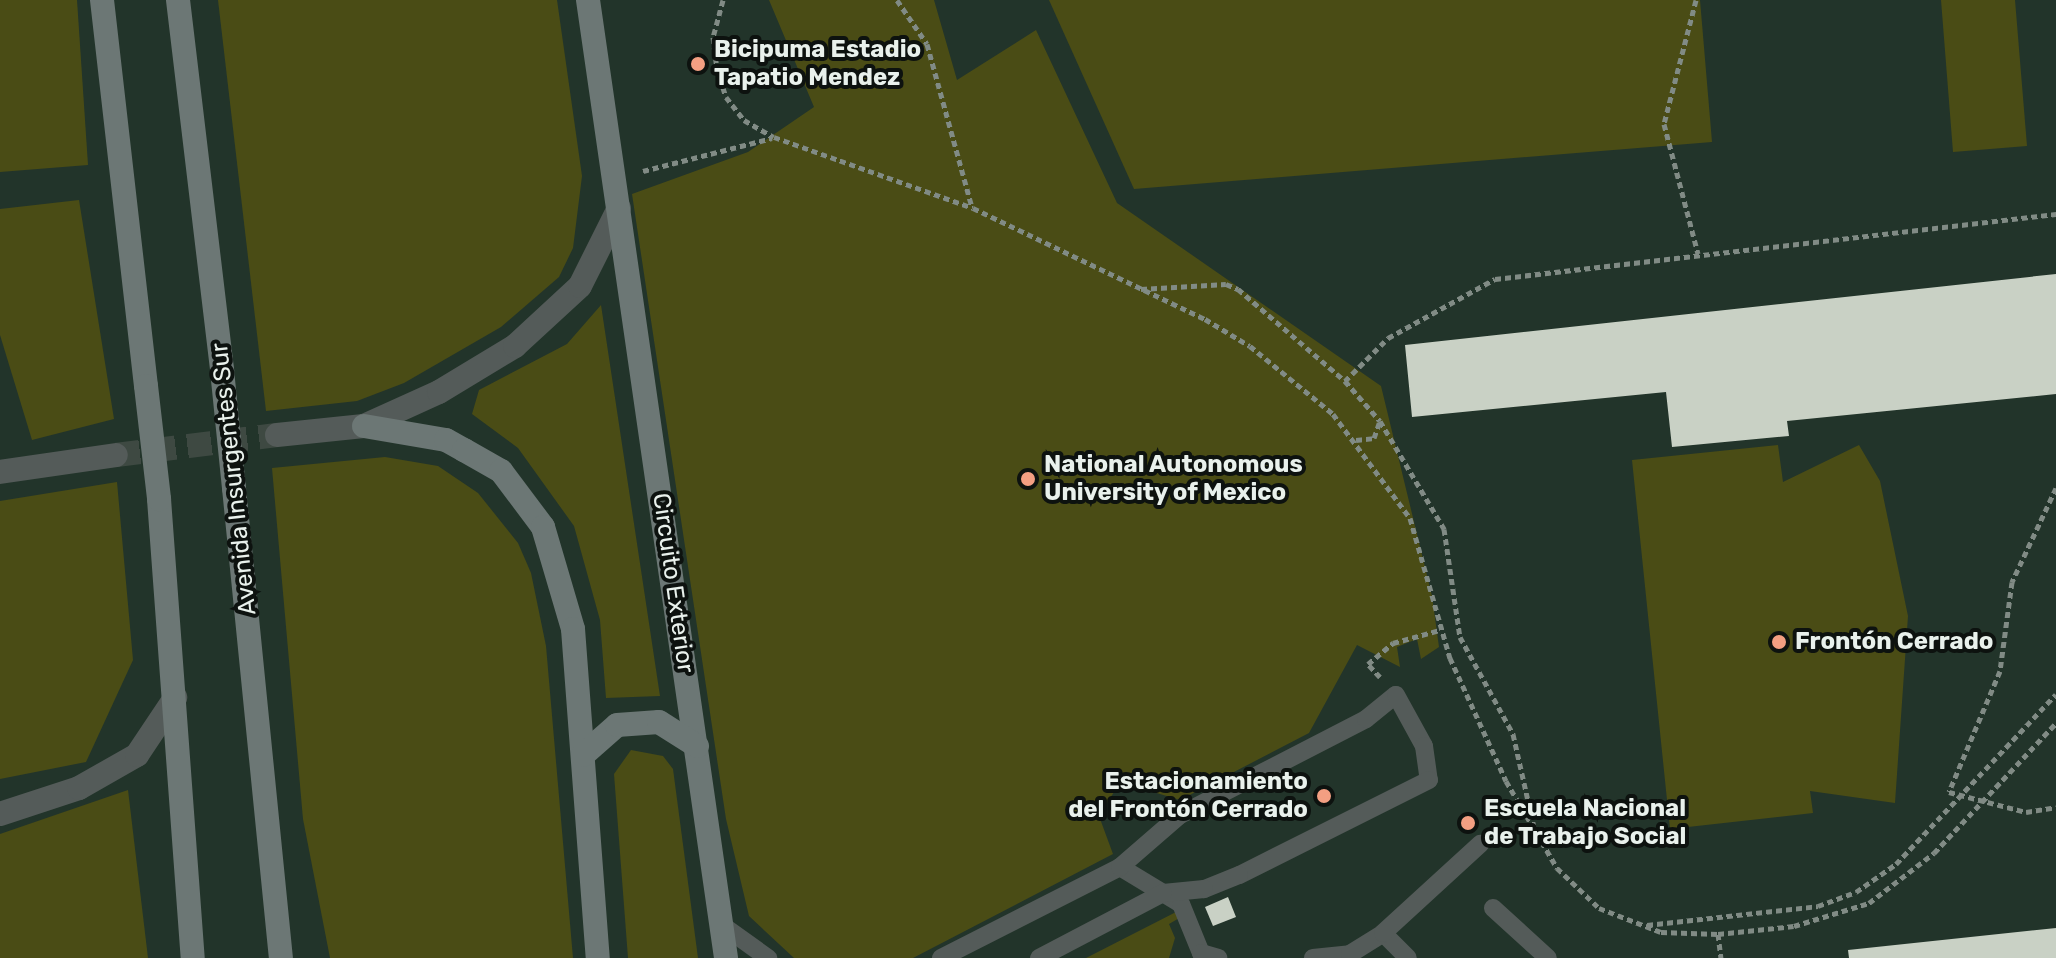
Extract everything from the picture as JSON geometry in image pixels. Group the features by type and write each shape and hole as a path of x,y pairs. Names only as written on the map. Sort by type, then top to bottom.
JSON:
{"main road":[{"path":"102,0 159,499 193,958"},
{"name":"Avenida Insurgentes Sur","path":"178,0 277,874 281,958"},
{"name":"Circuito Exterior","path":"589,1 726,958"},
{"path":"364,426 446,440 501,471 543,527 573,629 598,958"},
{"path":"583,755 617,725 659,722 697,746"},
{"path":"277,874 295,958"}],"street":[{"path":"277,435 364,426 439,392 546,322 580,286 619,208"},
{"path":"0,472 116,455"},
{"path":"0,814 79,788 137,755 175,698"}],"lane":[{"path":"941,958 1120,867 1180,815 1366,719 1396,695 1424,746 1429,780 1239,875 1204,889 1163,893 1039,958"},
{"path":"1313,958 1350,954 1383,933 1480,844"},
{"path":"1120,867 1181,904 1201,953 1218,958"},
{"path":"1493,908 1548,958"},
{"path":"722,925 768,958"},
{"path":"1383,933 1408,958"}],"path":[{"path":"723,0 713,37 726,97 744,120 774,137 973,208 1135,289 1171,302 1250,346 1355,439 1410,518 1431,574 1440,630 1470,706 1536,835 1584,896 1642,926 1718,934 1794,926 1869,903 1905,880 1984,804 2056,723"},
{"path":"897,0 927,44 973,208"},
{"path":"1696,0 1664,124 1698,254"},
{"path":"619,208 635,178 657,163 774,137"},
{"path":"1345,381 1388,338 1495,279 2056,214"},
{"path":"1135,289 1238,289 1345,381 1380,421 1444,529 1460,637 1513,734 1536,835"},
{"path":"1171,302 1178,289"},
{"path":"1355,439 1374,438 1380,421"},
{"path":"2056,488 2012,582 2000,671 1949,792 1984,804 2026,812 2056,807"},
{"path":"1396,695 1368,664 1393,643 1440,630"},
{"path":"1642,926 1805,908 1856,892 1896,864 1962,798 2056,694"},
{"path":"1718,934 1721,958"}],"shaded area":[{"name":"National Autonomous University of Mexico","path":"0,0 2056,0 2056,958 0,958"},
{"path":"0,0 77,0 88,165 0,172"},
{"path":"218,0 557,0 582,176 573,248 559,277 501,327 404,383 357,401 266,411"},
{"path":"769,0 934,0 957,80 1036,30 1117,203 1381,386 1432,596 1439,647 1421,659 1417,639 1397,647 1400,667 1357,645 1309,733 1180,800 1140,788 1114,792 1099,816 1113,854 913,958 794,958 749,916 726,819 632,194 748,152 814,107"},
{"path":"1049,0 1700,0 1712,142 1134,189"},
{"path":"1941,0 2015,0 2027,146 1953,152"},
{"path":"79,200 114,419 32,440 0,335 0,209"},
{"path":"601,305 660,696 606,698 600,620 574,526 518,448 472,414 479,390 567,344"},
{"name":"Frontón Cerrado","path":"1778,445 1783,482 1859,445 1880,481 1908,616 1895,803 1810,791 1813,813 1670,829 1632,460"},
{"path":"385,457 438,466 478,493 518,543 531,573 546,646 573,958 330,958 303,819 272,468"},
{"path":"117,482 133,660 86,762 0,779 0,501"},
{"path":"631,750 663,756 673,769 698,958 628,958 614,774"},
{"path":"128,790 148,958 0,958 0,834"},
{"path":"1178,911 1181,917 1169,924 1175,938 1169,958 1086,958"}],"building":[{"path":"2056,274 2056,394 1787,421 1789,436 1672,447 1666,392 1412,417 1405,345"},
{"path":"1228,897 1236,917 1213,926 1205,907"},
{"path":"2056,928 2056,958 1849,958 1848,950"}],"tunnel":[{"path":"116,455 277,435"}],"place":[{"name":"Bicipuma Estadio Tapatio Mendez","path":"698,64"},
{"name":"National Autonomous University of Mexico","path":"1028,479"},
{"name":"Frontón Cerrado","path":"1779,642"},
{"name":"Estacionamiento del Frontón Cerrado","path":"1324,796"},
{"name":"Escuela Nacional de Trabajo Social","path":"1468,823"}]}
